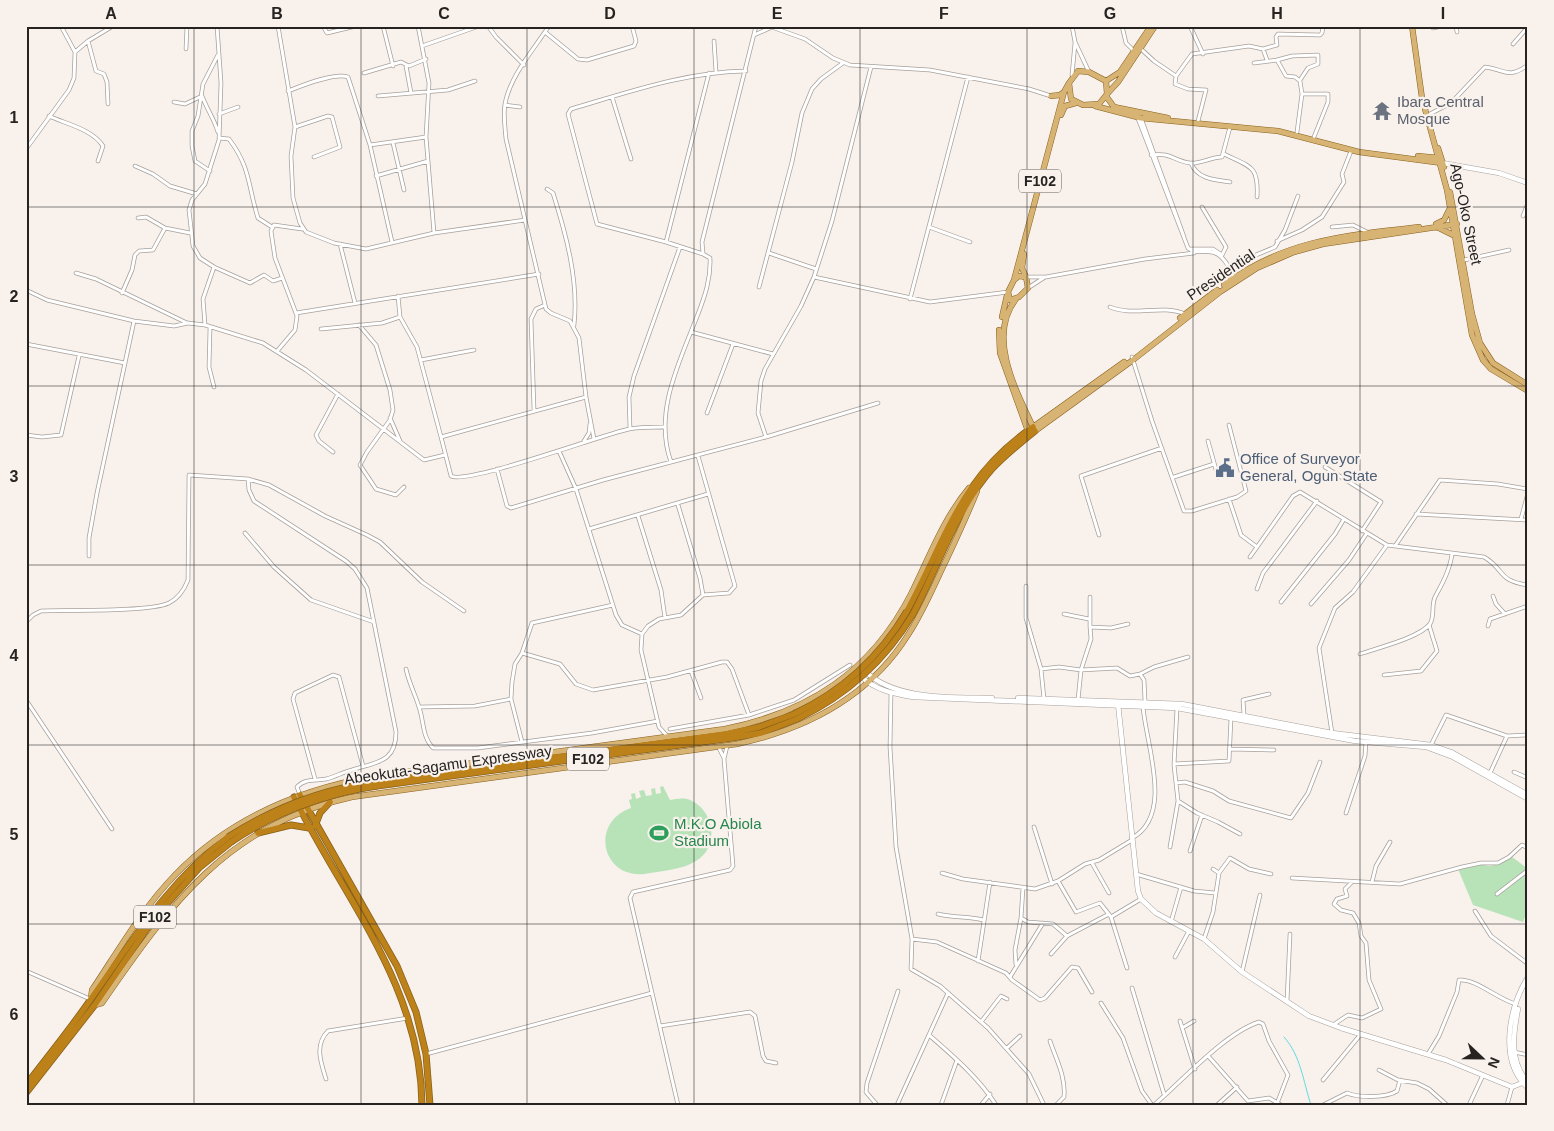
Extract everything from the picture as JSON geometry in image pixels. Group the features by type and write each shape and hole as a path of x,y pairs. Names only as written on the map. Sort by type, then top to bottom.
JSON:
{"highway":[{"name":"Abeokuta-Sagamu Expressway","path":"26,1085 91,999 166,894 195,864 261,822 331,794 377,784 746,736 829,703 865,676 894,644 963,514 976,485 1031,431"},
{"path":"297,796 391,971 409,1018 418,1056 422,1105"},
{"path":"312,827 320,812 330,802"},
{"path":"258,833 291,825 312,827"},
{"path":"312,827 397,966 413,1004 426,1054 430,1105"},
{"name":"Abeokuta-Sagamu Expressway","path":"26,1092 94,1006 170,898 230,840"},
{"path":"405,1007 413,1004"}],"main road":[{"path":"1106,81 1120,72 1151,26"},
{"path":"1096,106 1114,88 1156,26"},
{"path":"1413,26 1422,98 1440,160 1454,222 1469,324 1483,360 1496,373 1528,391"},
{"name":"Ago-Oko Street","path":"1413,26 1428,115 1464,260 1480,343 1493,363 1528,385"},
{"path":"1072,75 1078,71 1089,72 1106,81"},
{"name":"F102","path":"1031,431 999,347 999,327 1014,280 1062,98 1072,75"},
{"path":"1106,81 1106,95 1114,107 1138,116 1297,132 1359,149 1440,160 1499,173 1528,183"},
{"path":"1069,83 1069,93 1075,102 1138,116 1287,132 1351,151 1440,160"},
{"path":"1051,96 1060,95 1064,92"},
{"name":"F102","path":"1028,288 1022,268 1023,258 1062,111 1068,104 1075,102"},
{"path":"1028,288 1016,299 1006,313 1002,340 1031,431 1133,358 1236,278 1270,262 1308,248 1355,238 1436,226 1447,217 1449,205"},
{"name":"Presidential","path":"1133,358 1228,282 1266,259 1305,244 1367,233 1436,226 1454,222"},
{"path":"1436,226 1455,236"},
{"path":"1228,282 1230,267 1242,272"},
{"path":"1014,280 1019,276 1026,277"},
{"path":"1008,294 1010,300 1016,299"},
{"path":"94,1006 102,1003 162,919 190,887 216,862 258,833 304,811 330,802 654,739 725,729 770,718 812,700 852,667 860,665 884,637 898,618 953,507 976,485"},
{"path":"91,999 92,990 133,928 174,876 225,832 250,817 297,796 340,782 376,776 719,748 761,739 813,720 838,706 868,683 904,642 923,610 976,485"},
{"path":"860,665 880,683 913,694 1118,703"},
{"path":"852,667 868,683 891,692 933,699 1182,704 1244,715 1332,735"},
{"path":"1118,703 1136,874 1141,899 1156,913 1204,939 1242,972 1308,1016 1428,1054 1512,1087 1525,1083"},
{"path":"1144,703 1361,740 1418,746 1453,757 1528,799"},
{"path":"1361,740 1431,745 1451,752 1528,795"},
{"path":"1525,1083 1514,1069 1509,1048 1516,1004 1528,977"},
{"path":"1528,983 1518,1007 1513,1052 1518,1068 1528,1088"}],"street":[{"path":"26,148 72,84 75,52 61,26"},
{"path":"75,52 88,41 113,26"},
{"path":"186,49 187,26"},
{"path":"217,26 221,83 219,137 205,184 192,200 189,210 190,233 196,253 214,268 250,283 264,276 273,281 282,278"},
{"path":"278,26 295,127 291,169 293,198 303,229"},
{"path":"324,26 327,33 356,26"},
{"path":"383,26 393,66"},
{"path":"418,26 426,59 428,91 426,137 434,232"},
{"path":"422,46 479,26"},
{"path":"488,26 496,37 524,65"},
{"path":"549,26 513,81 505,105 506,139 545,304 551,313 565,318 574,325"},
{"path":"545,32 578,59 587,60 634,46 636,41 632,26"},
{"path":"703,254 702,242 756,26"},
{"path":"1072,26 1075,42 1072,75"},
{"path":"1122,26 1126,43 1134,51"},
{"path":"1190,26 1203,54"},
{"path":"1198,121 1206,90 1188,89 1175,84 1176,76 1192,54 1203,54 1249,46 1263,49 1277,45 1276,37 1278,34 1320,35 1323,26"},
{"path":"1433,28 1442,26"},
{"path":"1456,26 1457,32"},
{"path":"754,35 770,27 805,39 843,63 872,67 930,70 1075,102"},
{"path":"1513,44 1528,27"},
{"path":"88,41 96,70 104,74 107,82 108,104"},
{"path":"714,42 716,72"},
{"path":"1075,42 1089,72"},
{"path":"1140,49 1176,76"},
{"path":"1263,49 1267,60"},
{"path":"1075,53 1079,51"},
{"path":"210,171 195,161 192,131 198,116 203,84 219,54"},
{"path":"1254,63 1292,56 1318,55 1318,64 1308,68 1300,80 1302,94 1297,132"},
{"path":"406,66 426,59"},
{"path":"1277,60 1286,76 1300,80"},
{"path":"364,73 404,62 411,93"},
{"path":"759,288 792,162 802,113 812,89 821,79 843,63"},
{"path":"1428,115 1451,103 1485,66 1504,74 1520,70 1528,64"},
{"path":"766,437 758,417 761,381 773,354 814,277 832,221 872,67"},
{"path":"671,462 664,445 663,427 674,377 705,295 710,272 710,258 666,242 600,226 594,219 587,180 568,114 571,109 680,78 716,72 746,70"},
{"path":"666,242 709,74"},
{"path":"288,91 318,81 342,76 348,78 370,145 392,242"},
{"path":"910,300 968,77"},
{"path":"378,96 448,90 475,81"},
{"path":"1302,94 1328,94 1328,102 1314,137"},
{"path":"174,102 184,104 202,96"},
{"path":"202,96 208,112 214,120 219,137"},
{"path":"612,97 631,160"},
{"path":"505,105 520,107"},
{"path":"219,114 238,107"},
{"path":"48,116 60,119 98,139 103,146 98,161"},
{"path":"295,127 328,116 332,119 340,147 314,157"},
{"path":"1138,116 1184,242 1190,250 1198,253"},
{"path":"1152,155 1166,153 1191,163 1222,157 1230,127"},
{"path":"219,137 229,139 234,146 245,166 258,218 272,227 303,229 311,235 340,244 366,249 434,232 526,220"},
{"path":"370,145 426,137"},
{"path":"393,143 404,190"},
{"path":"1278,240 1302,230 1322,216 1344,182 1342,174 1351,151"},
{"path":"1224,154 1252,168 1258,179 1257,197"},
{"path":"1152,155 1188,246 1195,250 1213,249 1222,256 1236,278"},
{"path":"376,176 428,161"},
{"path":"1191,163 1194,169 1203,177 1230,182"},
{"path":"135,166 153,174 170,186 197,194"},
{"path":"547,189 553,193 566,240 577,305 574,325 579,338 586,397 594,439"},
{"path":"1230,267 1274,247 1285,230 1298,196"},
{"path":"1523,216 1528,203"},
{"path":"1202,207 1226,247 1222,256"},
{"path":"138,218 146,216 165,228 190,233"},
{"path":"1332,227 1354,225 1367,233"},
{"path":"272,227 272,241 282,278 296,313 295,330 278,350"},
{"path":"929,227 970,242"},
{"path":"122,293 132,270 135,255 139,252 153,250 165,228"},
{"path":"340,244 355,303"},
{"path":"630,429 629,397 634,376 680,247"},
{"path":"1464,260 1509,250"},
{"path":"1026,277 1046,277 1145,259 1210,251 1218,254 1230,267"},
{"path":"769,253 816,269"},
{"path":"205,325 202,299 214,268"},
{"path":"76,273 96,279 188,323 205,325 250,338 278,350 424,460 445,455"},
{"path":"296,313 539,274"},
{"path":"814,277 910,300 930,302 1008,294"},
{"path":"1028,288 1046,277"},
{"path":"26,290 47,300 134,321 174,326 188,323"},
{"path":"398,296 400,317 417,347 445,455 452,476 456,478 497,469 630,429 663,427"},
{"path":"534,410 531,319 536,310 545,304"},
{"path":"1110,307 1124,312 1176,311 1186,314"},
{"path":"321,329 391,322 400,317"},
{"path":"89,556 89,538 97,493 134,321"},
{"path":"359,325 376,345 386,374 393,410 384,429 360,465 376,489 396,495 404,487"},
{"path":"210,328 209,367 214,386"},
{"path":"691,332 773,354"},
{"path":"26,344 80,356 125,363"},
{"path":"707,413 733,344"},
{"path":"421,360 474,350"},
{"path":"26,435 49,437 61,435 80,356"},
{"path":"1133,358 1162,448 1174,477 1182,508 1187,512 1244,494 1246,489 1229,425"},
{"path":"333,452 319,441 316,435 338,394"},
{"path":"441,437 586,397"},
{"path":"497,469 507,506 511,508 766,437 878,403"},
{"path":"583,442 588,433 590,416"},
{"path":"390,418 395,425 400,442"},
{"path":"1208,441 1218,477"},
{"path":"1099,535 1082,476 1162,448"},
{"path":"559,451 576,489 613,605 622,625 642,634"},
{"path":"654,739 659,727 641,650 642,634 654,622 681,615 703,596 729,592 735,586 698,456"},
{"path":"1174,477 1214,464"},
{"path":"1326,467 1381,502 1362,530"},
{"path":"26,622 33,615 42,611 156,607 176,598 184,590 188,580 190,474 248,479 270,485 325,516 368,534 380,542 422,582 464,611"},
{"path":"248,479 249,490 254,501 355,569 367,588 393,713 396,741 385,759 377,764 300,784 297,787 297,796"},
{"path":"1395,546 1440,480 1528,488"},
{"path":"1250,557 1296,493 1304,493 1387,545 1484,557 1491,561 1510,582 1528,586"},
{"path":"1520,519 1528,493"},
{"path":"589,529 708,494"},
{"path":"1229,500 1241,535 1257,547"},
{"path":"1257,589 1263,573 1317,501"},
{"path":"678,504 700,578 703,596"},
{"path":"1416,514 1528,520"},
{"path":"638,516 660,590 664,618"},
{"path":"1280,602 1335,534 1344,519"},
{"path":"245,533 274,566 311,600 375,623"},
{"path":"1310,604 1349,560 1367,533"},
{"path":"1332,735 1319,648 1335,608 1353,592 1387,545"},
{"path":"1360,654 1396,644 1429,624 1432,618 1433,601 1448,569 1452,554"},
{"path":"1026,586 1026,618 1041,670 1044,699"},
{"path":"1493,596 1496,604 1505,614"},
{"path":"1078,700 1081,670 1091,639 1089,619 1090,597"},
{"path":"522,742 511,699 513,673 530,629 536,621 613,605"},
{"path":"1488,626 1490,619 1528,606"},
{"path":"1064,614 1089,619"},
{"path":"1090,627 1111,628 1128,624"},
{"path":"1384,675 1421,671 1437,651 1429,624"},
{"path":"522,652 560,664 576,684 593,690 648,681 722,662 730,664 749,715"},
{"path":"1041,670 1059,667 1081,670 1117,668 1130,676 1188,657"},
{"path":"670,729 749,715 794,700 852,667"},
{"path":"406,669 410,688 419,707 426,739 433,748 478,748 592,733 658,721"},
{"path":"691,671 701,698"},
{"path":"942,873 963,879 1035,889 1052,884 1085,864 1106,857 1144,830 1154,809 1155,800 1144,703 1144,680 1140,674"},
{"path":"314,779 293,699 296,693 333,675 339,677 364,766"},
{"path":"891,692 890,747 896,847 912,939 911,969 948,993 1008,1048 1029,1074 1044,1105"},
{"path":"1244,715 1243,700 1269,694"},
{"path":"419,707 475,706 511,699"},
{"path":"26,700 112,829"},
{"path":"1170,847 1178,801 1174,764 1178,708"},
{"path":"1431,745 1446,715 1508,736 1528,734"},
{"path":"1174,764 1228,762 1231,749 1231,718"},
{"path":"659,727 668,737"},
{"path":"1490,774 1508,736"},
{"path":"1346,813 1365,756 1361,740"},
{"path":"724,759 727,746"},
{"path":"678,1105 630,898 633,892 730,870 733,866 734,858 724,759 719,748"},
{"path":"1231,749 1274,750"},
{"path":"1176,783 1185,782 1212,791 1229,801 1291,818 1308,793 1320,762"},
{"path":"1514,772 1528,778"},
{"path":"1178,801 1240,834"},
{"path":"1190,851 1202,815"},
{"path":"1034,827 1052,884"},
{"path":"1372,882 1376,866 1390,842"},
{"path":"1333,1025 1348,1015 1362,1018 1381,1009 1369,980 1366,943 1360,935 1359,923 1353,914 1341,910 1334,904 1337,899 1347,896 1345,889 1352,882 1403,884 1462,867 1481,863 1498,863 1509,857 1522,845 1528,848"},
{"path":"1204,939 1212,917 1219,873 1230,858 1249,869 1271,874"},
{"path":"1092,862 1109,893"},
{"path":"1213,870 1219,873"},
{"path":"1497,894 1528,870"},
{"path":"1136,874 1181,887 1215,893"},
{"path":"1292,878 1359,882"},
{"path":"1058,881 1076,912 1100,903 1110,916 1127,968"},
{"path":"978,961 990,882"},
{"path":"1171,922 1181,887"},
{"path":"1016,966 1015,950 1021,918 1023,888"},
{"path":"1242,972 1260,896"},
{"path":"1052,954 1066,936 1110,916 1141,899"},
{"path":"1475,911 1490,936 1528,964"},
{"path":"938,914 958,919 964,916 983,920"},
{"path":"1021,918 1028,922 1053,924 1066,936"},
{"path":"1010,977 1044,923"},
{"path":"1175,957 1189,931"},
{"path":"1287,1001 1290,934"},
{"path":"912,939 937,942 1006,973 1018,985 1042,1000 1068,970 1074,967 1078,968 1092,992"},
{"path":"26,971 87,999 91,999"},
{"path":"1428,1054 1439,1036 1457,992 1459,980 1468,980 1504,1002 1516,1004"},
{"path":"1132,988 1164,1094"},
{"path":"877,1105 866,1092 867,1083 898,991"},
{"path":"426,1054 652,993"},
{"path":"897,1105 948,993"},
{"path":"981,1022 1001,996 1007,999"},
{"path":"1101,1003 1123,1038 1142,1092 1153,1105 1237,1033 1256,1024 1263,1024 1269,1041 1288,1075 1278,1101"},
{"path":"660,1026 750,1012 755,1016 763,1056 766,1061 776,1064"},
{"path":"326,1079 319,1052 323,1035 328,1031 409,1018"},
{"path":"1180,1021 1195,1069"},
{"path":"1182,1028 1194,1021"},
{"path":"1324,1080 1362,1034"},
{"path":"929,1035 958,1060 990,1094 996,1105"},
{"path":"1008,1048 1020,1036"},
{"path":"1050,1041 1062,1074 1064,1086 1064,1096 1056,1105"},
{"path":"1513,1052 1528,1055"},
{"path":"1210,1056 1248,1101 1265,1098 1278,1101 1282,1105"},
{"path":"941,1105 958,1060"},
{"path":"1379,1070 1400,1080 1429,1089 1447,1105"},
{"path":"1469,1105 1483,1075"},
{"path":"1323,1105 1347,1093 1360,1096 1392,1094 1397,1091 1400,1080"},
{"path":"1217,1105 1238,1087"},
{"path":"1507,1105 1512,1087"},
{"path":"981,1105 990,1094"}],"green space":[{"name":"M.K.O Abiola Stadium","path":"663,786 670,800 689,800 700,806 706,813 711,830 708,848 696,861 684,866 644,874 629,873 618,867 610,859 606,848 606,836 610,825 618,815 631,808 629,800 632,799 631,794 635,793 636,799 641,797 639,791 644,790 646,796 652,795 651,789 655,788 656,794 661,793 660,787"},
{"path":"1511,856 1528,869 1528,909 1523,922 1473,905 1458,869 1478,864 1489,866 1499,864"}],"waterway":[{"path":"1284,1037 1290,1044 1298,1061 1311,1105"}],"place":[{"name":"Ibara Central Mosque","path":"1382,111"},
{"name":"Office of Surveyor General, Ogun State","path":"1225,468"},
{"name":"M.K.O Abiola Stadium","path":"659,833"}]}
